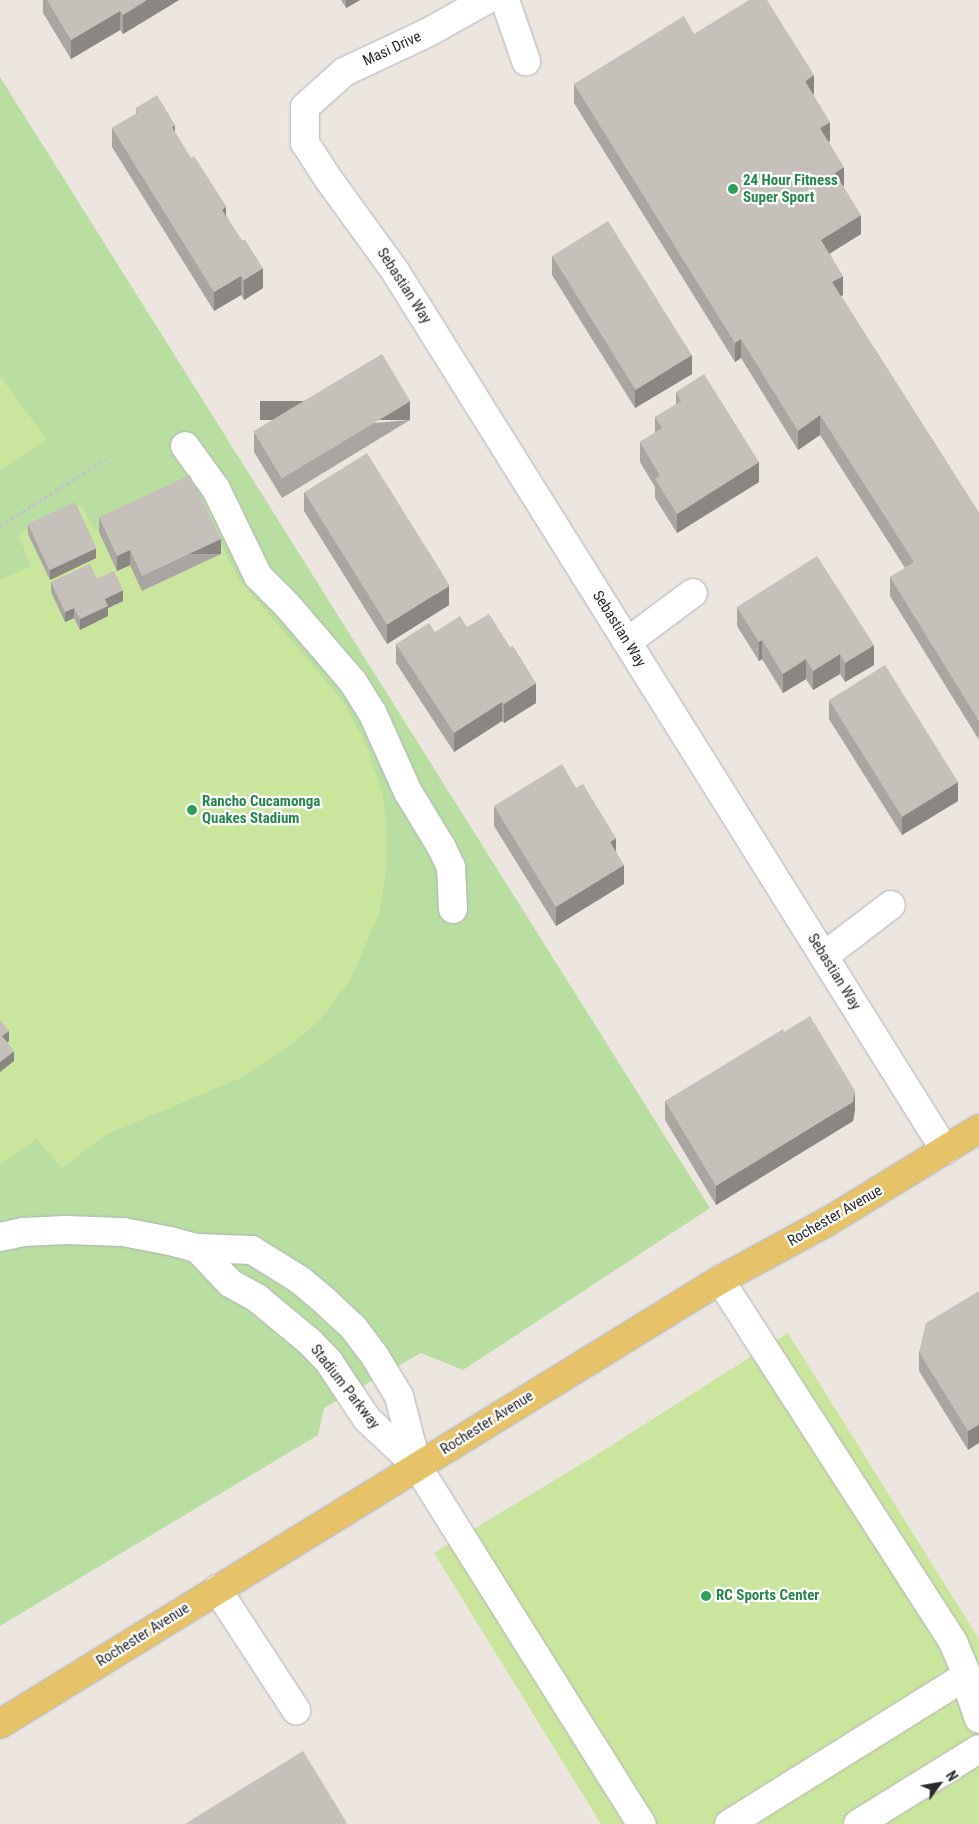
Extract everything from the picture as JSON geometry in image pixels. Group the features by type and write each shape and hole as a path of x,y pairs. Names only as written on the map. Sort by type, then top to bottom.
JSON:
{"main road":[{"name":"Rochester Avenue","path":"0,1724 720,1280 827,1222 979,1129"}],"street":[{"name":"Masi Drive","path":"305,107 344,72 429,32 486,0"},
{"path":"505,0 526,61"},
{"name":"Sebastian Way","path":"305,107 305,143 329,180 396,270 945,1150"},
{"path":"185,446 216,488 258,576 287,605 353,682 372,712 408,792 442,848 451,868 453,909"},
{"path":"627,642 693,593"},
{"path":"824,956 891,905"},
{"name":"Stadium Parkway","path":"0,1237 23,1232 66,1230 123,1232 197,1248 252,1250 300,1280 352,1328 376,1358 399,1396 417,1466"},
{"name":"Stadium Parkway","path":"197,1248 230,1283 263,1303 310,1342 329,1362 367,1419 417,1466"},
{"path":"720,1280 953,1642 967,1675 971,1696 979,1719"},
{"path":"417,1466 642,1824"},
{"path":"218,1589 296,1710"},
{"path":"729,1824 967,1675"},
{"path":"858,1824 979,1749"}],"path":[{"path":"0,526 106,459"}],"green space":[{"path":"0,77 710,1208 463,1370 421,1353 324,1408 318,1435 0,1626"},
{"path":"0,376 47,440 0,470"},
{"name":"Rancho Cucamonga Quakes Stadium","path":"192,486 238,578 343,701 366,744 382,792 387,827 387,868 379,914 350,980 321,1019 287,1048 243,1077 105,1135 62,1168 36,1139 0,1165 0,580 31,566 18,534 81,505 95,531"},
{"name":"RC Sports Center","path":"788,1333 979,1639 979,1824 601,1824 434,1553 593,1457"}],"building":[{"path":"47,0 147,0 123,15 120,11 71,40"},
{"path":"749,0 767,0 814,75 805,81 830,122 820,128 844,167 835,173 861,215 821,240 843,276 832,282 979,513 979,721 890,577 914,562 820,415 798,431 741,339 735,343 574,84 684,16 694,34"},
{"path":"157,95 175,125 172,127 191,158 194,156 226,206 222,210 263,268 244,280 241,276 214,292 112,128 137,113 136,108"},
{"path":"608,221 692,355 636,390 552,256"},
{"path":"382,354 410,401 282,478 253,431"},
{"path":"704,374 759,462 677,514 655,479 660,476 640,442 662,428 655,417 681,401 676,392"},
{"path":"367,453 450,585 387,625 304,492"},
{"path":"190,475 221,539 142,576 130,550 117,556 99,517"},
{"path":"75,502 97,548 49,570 28,524"},
{"path":"817,556 874,645 845,663 840,654 813,671 806,659 783,674 762,640 759,642 737,607"},
{"path":"90,564 97,579 114,571 123,590 105,599 108,606 80,619 74,608 65,612 51,582"},
{"path":"489,614 510,647 513,646 536,683 454,733 396,644 429,623 435,632 460,616 467,627"},
{"path":"885,665 958,782 902,817 829,700"},
{"path":"562,764 576,788 583,784 616,838 610,842 624,865 556,907 494,806"},
{"path":"810,1016 855,1091 853,1102 716,1186 665,1101 783,1029 784,1032"},
{"path":"0,1020 9,1031 2,1036 14,1051 0,1062"},
{"path":"979,1291 979,1424 968,1431 919,1352 926,1323"},
{"path":"303,1751 347,1823 185,1824"}],"place":[{"name":"24 Hour Fitness Super Sport","path":"733,189"},
{"name":"Rancho Cucamonga Quakes Stadium","path":"192,810"},
{"name":"RC Sports Center","path":"706,1596"}]}
